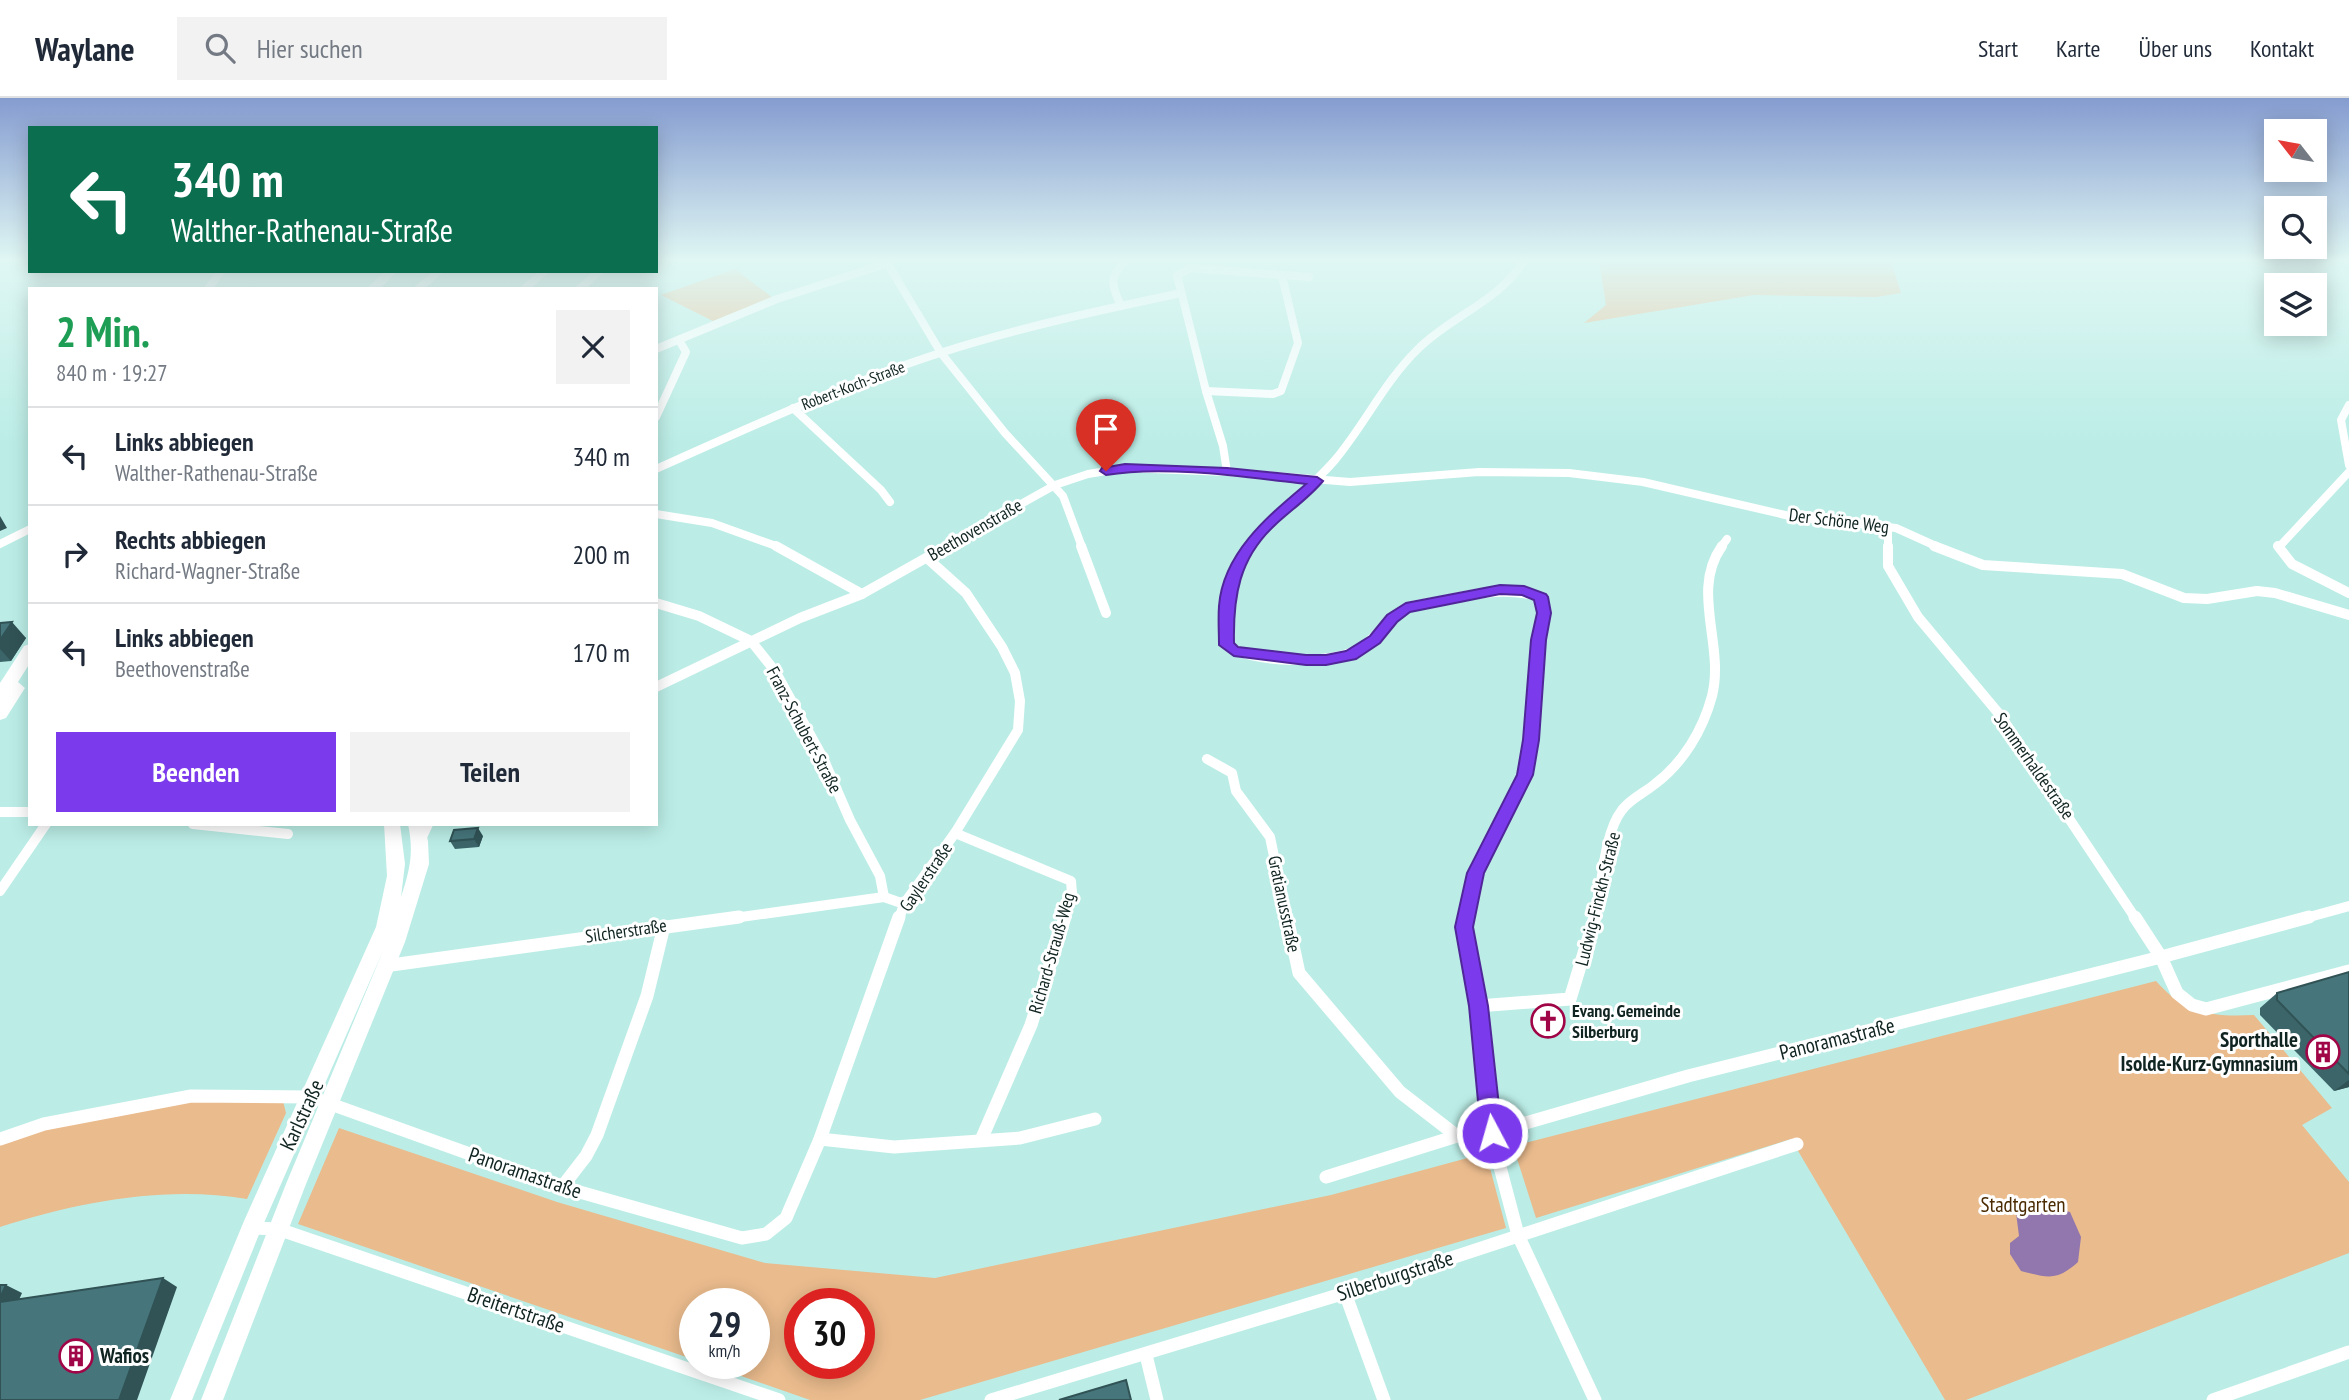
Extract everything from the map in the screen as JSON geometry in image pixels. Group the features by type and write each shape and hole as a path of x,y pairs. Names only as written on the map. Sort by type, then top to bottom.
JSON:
{"main road":[{"path":"0,696 28,653"},
{"path":"0,714 28,672"},
{"name":"Karlstraße","path":"212,1400 316,1138 321,1100 377,967 397,886 397,850 392,826"},
{"name":"Karlstraße","path":"377,967 396,942 420,864 421,830"},
{"name":"Karlstraße","path":"181,1400 293,1133 321,1100"}],"street":[{"path":"658,348 724,322"},
{"path":"922,322 940,353 1005,433 1063,496 1106,613"},
{"name":"Robert-Koch-Straße","path":"658,468 793,408 940,353 1049,322"},
{"path":"1188,322 1223,446 1227,471"},
{"path":"1206,391 1273,394 1281,391 1298,343 1293,322"},
{"path":"1455,322 1430,338 1395,372 1359,429 1317,481 1267,525 1236,567 1226,604 1226,645 1234,651 1326,660 1350,655 1375,639 1392,619 1406,608 1500,589 1524,591 1541,597 1544,613 1538,640 1531,740 1525,775 1476,873 1464,927 1478,1006 1492,1133 1518,1235 1595,1400"},
{"path":"658,413 686,352 680,340"},
{"path":"2349,405 2341,420 2349,465"},
{"path":"793,408 881,490 890,502"},
{"name":"Beethovenstraße","path":"658,686 693,667 862,594 1055,485 1087,474 1125,468 1227,471 1317,481"},
{"path":"2349,471 2278,546 2292,564 2349,593"},
{"name":"Der Schöne Weg","path":"1317,481 1350,482 1479,472 1569,473 1643,482 1794,517 1888,526 1906,531 1965,560 1983,565 2122,574 2184,598 2207,599 2257,591 2275,593 2349,615"},
{"path":"658,514 705,520 736,529 798,556 862,594"},
{"name":"Sommerhaldestraße","path":"1888,526 1888,566 1917,617 2007,724 2161,957 2177,993 2192,1005 2206,1009 2349,971"},
{"path":"0,544 28,530"},
{"name":"Ludwig-Finckh-Straße","path":"1478,1006 1570,999 1586,960 1608,855 1620,813 1667,775 1692,748 1708,708 1716,679 1706,579 1717,551 1727,539"},
{"name":"Gaylerstraße","path":"742,1238 766,1234 786,1218 820,1139 904,904 955,833 1018,730 1020,701 1014,673 1002,647 966,593 927,558"},
{"name":"Franz-Schubert-Straße","path":"658,604 699,616 751,641 775,671 823,758 850,820 880,876 884,897"},
{"name":"Gratianusstraße","path":"1207,760 1232,773 1236,791 1270,837 1300,973 1399,1092 1457,1136"},
{"path":"0,812 28,812"},
{"path":"0,891 45,826"},
{"path":"212,826 288,834"},
{"name":"Richard-Strauß-Weg","path":"955,833 1071,881 1072,893 1031,1025 981,1140"},
{"path":"884,897 904,904"},
{"name":"Silcherstraße","path":"377,967 884,897"},
{"name":"Panoramastraße","path":"1326,1177 1457,1136 1492,1133 1688,1076 2161,957 2349,906"},
{"path":"562,1187 586,1156 597,1135 647,996 664,926"},
{"name":"Panoramastraße","path":"0,1139 44,1124 191,1096 321,1100 562,1187 742,1238"},
{"path":"820,1139 894,1147 1020,1138 1095,1119"},
{"name":"Silberburgstraße","path":"991,1400 1345,1293 1797,1144"},
{"name":"Breitertstraße","path":"251,1228 278,1229 779,1400"},
{"path":"1345,1293 1384,1400"},
{"path":"2213,1400 2349,1352"},
{"path":"1146,1355 1157,1400"}],"green space":[{"name":"Stadtgarten","path":"2156,981 2178,1001 2200,1011 2225,1015 2254,1015 2332,1108 2302,1125 2349,1182 2349,1253 1966,1400 1945,1400 1791,1139 1536,1218 1513,1146"},
{"path":"190,1101 283,1101 286,1113 247,1199 185,1194 122,1198 60,1210 0,1227 0,1143 40,1129"},
{"path":"339,1128 557,1202 765,1263 935,1278 1331,1195 1486,1153 1506,1228 920,1400 810,1400 750,1379 770,1379 770,1288 679,1288 679,1355 298,1224"}],"shaded area":[{"path":"2031,1203 2070,1212 2081,1237 2078,1262 2058,1275 2045,1276 2021,1271 2010,1254 2010,1243 2019,1236 2015,1205"}],"building":[{"path":"12,622 0,640 0,623"},
{"path":"478,828 474,839 450,841 454,830"},
{"path":"2349,972 2349,1074 2277,1000 2277,993"},
{"name":"Wafios","path":"163,1278 119,1400 0,1400 0,1302"},
{"path":"0,1285 6,1285 0,1298"},
{"path":"1126,1380 1131,1400 1059,1400"}],"place":[{"name":"Evang. Gemeinde Silberburg","path":"1548,1021"},
{"name":"Sporthalle Isolde-Kurz-Gymnasium","path":"2323,1052"},
{"name":"Wafios","path":"76,1356"}],"route":[{"path":"1106,471 1125,468 1227,471 1317,481 1267,525 1236,567 1226,604 1226,645 1229,650 1326,660 1350,655 1375,639 1392,619 1406,608 1500,589 1524,591 1541,597 1544,613 1538,640 1531,740 1525,775 1476,873 1464,927 1478,1006 1492,1133"}]}
